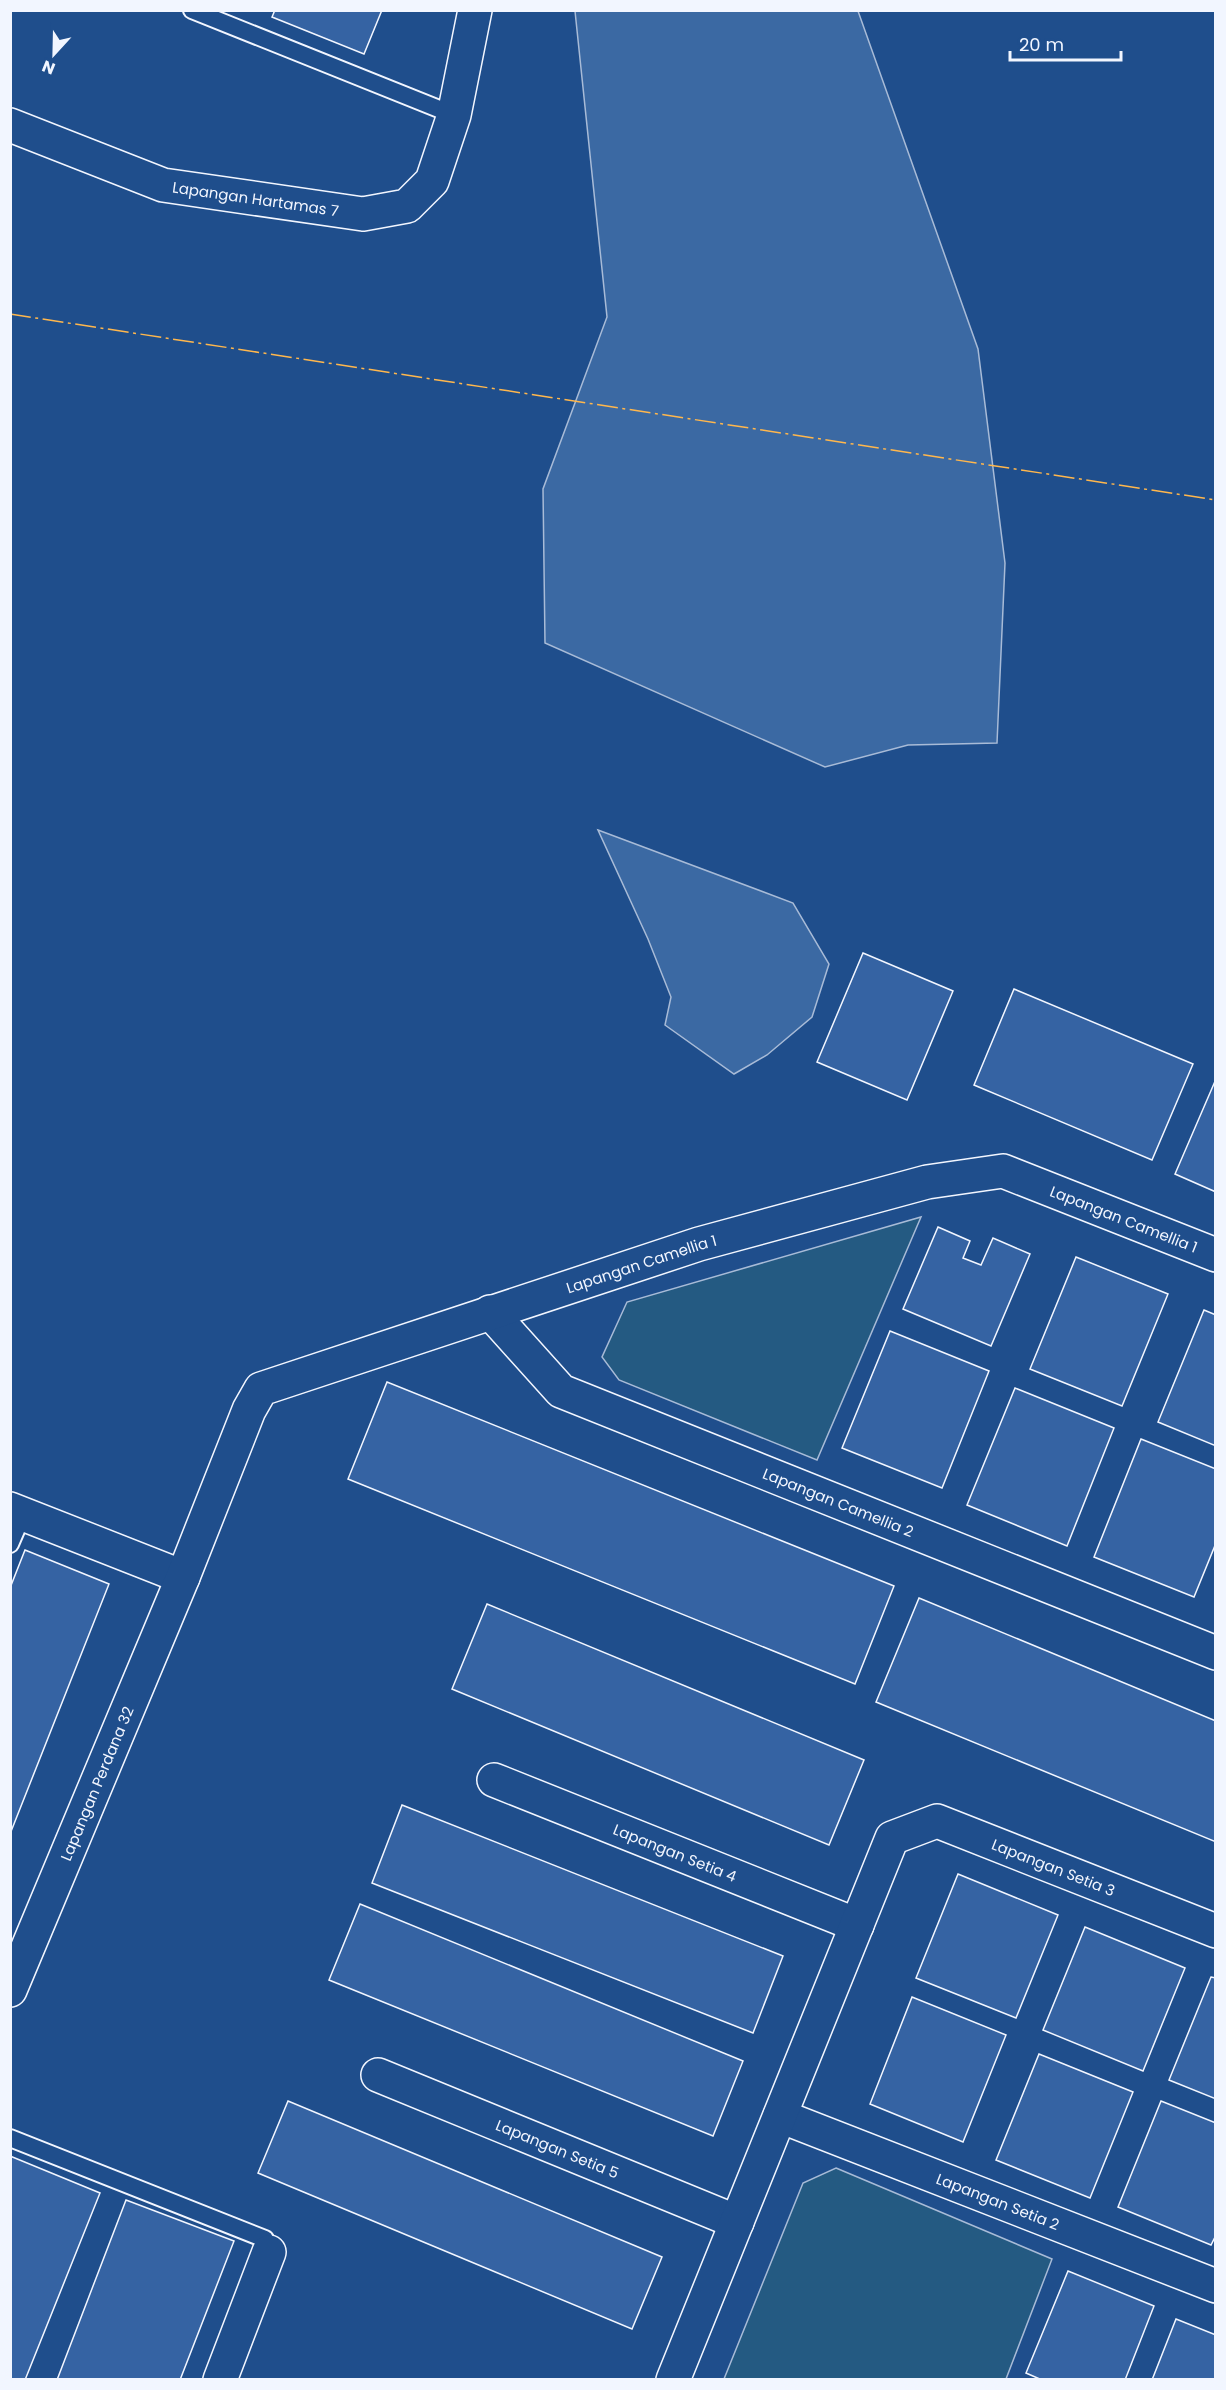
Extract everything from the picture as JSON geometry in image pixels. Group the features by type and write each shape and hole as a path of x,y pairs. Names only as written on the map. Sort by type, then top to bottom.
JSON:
{"street":[{"name":"Lapangan Hartamas 7","path":"10,124 163,185 363,214 407,206 432,181 454,116 475,10"},
{"name":"Lapangan Camellia 1","path":"183,1577 249,1410 261,1389 699,1244 916,1185 1004,1171 1215,1256"},
{"name":"Lapangan Camellia 2","path":"490,1312 561,1391 1215,1653"},
{"path":"17,1512 183,1577"},
{"name":"Lapangan Perdana 32","path":"10,1990 183,1577"},
{"name":"Lapangan Setia 4","path":"495,1780 857,1925"},
{"name":"Lapangan Setia 3","path":"857,1925 892,1838 937,1821 1215,1931"},
{"path":"673,2379 857,1925"},
{"name":"Lapangan Setia 5","path":"378,2075 737,2222"},
{"name":"Lapangan Setia 2","path":"780,2116 1215,2286"},
{"path":"220,2379 269,2252"}],"lane":[{"path":"192,10 454,116"},
{"path":"10,1544 17,1512"},
{"path":"10,2138 265,2239 269,2252"}],"shaded area":[{"path":"575,11 858,11 978,349 1005,563 997,743 908,745 825,767 545,643 543,489 607,317"},
{"path":"598,830 793,903 829,964 812,1017 767,1055 734,1074 665,1025 671,997 648,939"},
{"path":"921,1217 817,1460 619,1380 602,1357 627,1302"},
{"path":"836,2168 1052,2259 1006,2379 724,2379 803,2183"}],"building":[{"path":"275,10 382,10 364,54 272,17"},
{"path":"863,953 953,991 907,1100 817,1062"},
{"path":"1014,989 1193,1064 1152,1160 974,1085"},
{"path":"1216,1079 1216,1192 1175,1174"},
{"path":"938,1227 970,1241 963,1258 981,1265 993,1238 1030,1254 991,1346 903,1309"},
{"path":"1076,1257 1168,1294 1122,1406 1030,1369"},
{"path":"1204,1310 1216,1315 1216,1446 1158,1422"},
{"path":"890,1331 989,1371 942,1488 842,1448"},
{"path":"387,1382 894,1586 855,1684 348,1479"},
{"path":"1015,1388 1114,1428 1067,1546 967,1505"},
{"path":"1141,1439 1216,1469 1216,1543 1194,1597 1094,1557"},
{"path":"25,1550 109,1584 10,1834 10,1588"},
{"path":"919,1598 1216,1721 1216,1842 876,1702"},
{"path":"487,1604 864,1760 829,1845 452,1689"},
{"path":"402,1805 783,1956 753,2033 372,1883"},
{"path":"958,1874 1058,1915 1016,2018 916,1978"},
{"path":"360,1904 743,2061 713,2136 329,1980"},
{"path":"1085,1927 1185,1968 1143,2071 1043,2030"},
{"path":"1211,1977 1216,1978 1216,2099 1169,2080"},
{"path":"912,1997 1006,2035 963,2142 870,2104"},
{"path":"1039,2054 1133,2092 1090,2198 996,2160"},
{"path":"288,2101 662,2257 632,2329 258,2173"},
{"path":"1161,2101 1216,2123 1216,2235 1211,2245 1118,2207"},
{"path":"10,2156 100,2193 25,2380 10,2380"},
{"path":"126,2200 234,2241 180,2380 57,2380"},
{"path":"1068,2271 1154,2306 1125,2380 1042,2380 1026,2373"},
{"path":"1176,2319 1216,2335 1216,2380 1152,2380"}],"power":[{"path":"10,314 1216,500"}]}
